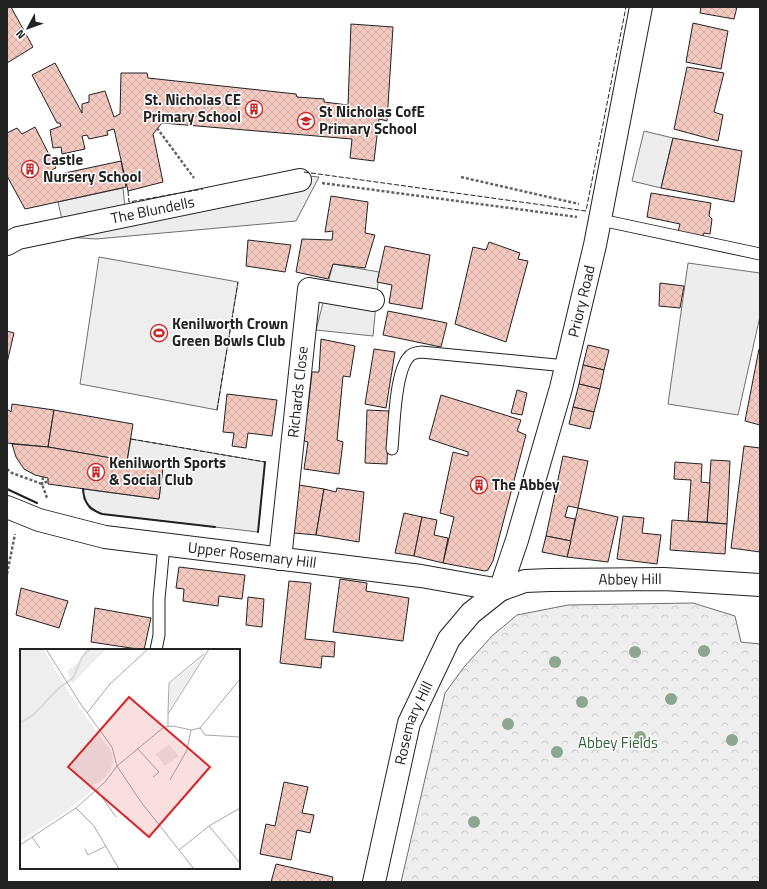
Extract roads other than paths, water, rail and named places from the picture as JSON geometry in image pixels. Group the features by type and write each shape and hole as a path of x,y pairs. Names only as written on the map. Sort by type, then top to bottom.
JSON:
{"main road":[{"name":"Priory Road","path":"500,590 517,540 566,366 602,214 640,7"},
{"name":"The Blundells","path":"7,244 18,238 300,180"},
{"name":"Richards Close","path":"280,559 308,289 373,300"},
{"name":"Upper Rosemary Hill","path":"14,510 57,525 106,537 422,576 500,590"},
{"name":"Abbey Hill","path":"500,590 525,581 550,580 664,579 760,585"},
{"name":"Rosemary Hill","path":"374,882 409,723 449,639 471,613 500,590"}],"lane":[{"path":"602,214 760,253"},
{"path":"392,449 400,375 407,358 412,354 422,352 566,366"},
{"path":"156,649 159,635 159,599 164,544"}],"place":[{"name":"St. Nicholas CE Primary School","path":"254,109"},
{"name":"St Nicholas CofE Primary School","path":"306,121"},
{"name":"Castle Nursery School","path":"30,169"},
{"name":"Kenilworth Crown Green Bowls Club","path":"159,333"},
{"name":"Kenilworth Sports & Social Club","path":"96,472"},
{"name":"The Abbey","path":"479,485"}],"park label":[{"name":"Abbey Fields","path":"618,743"}]}
